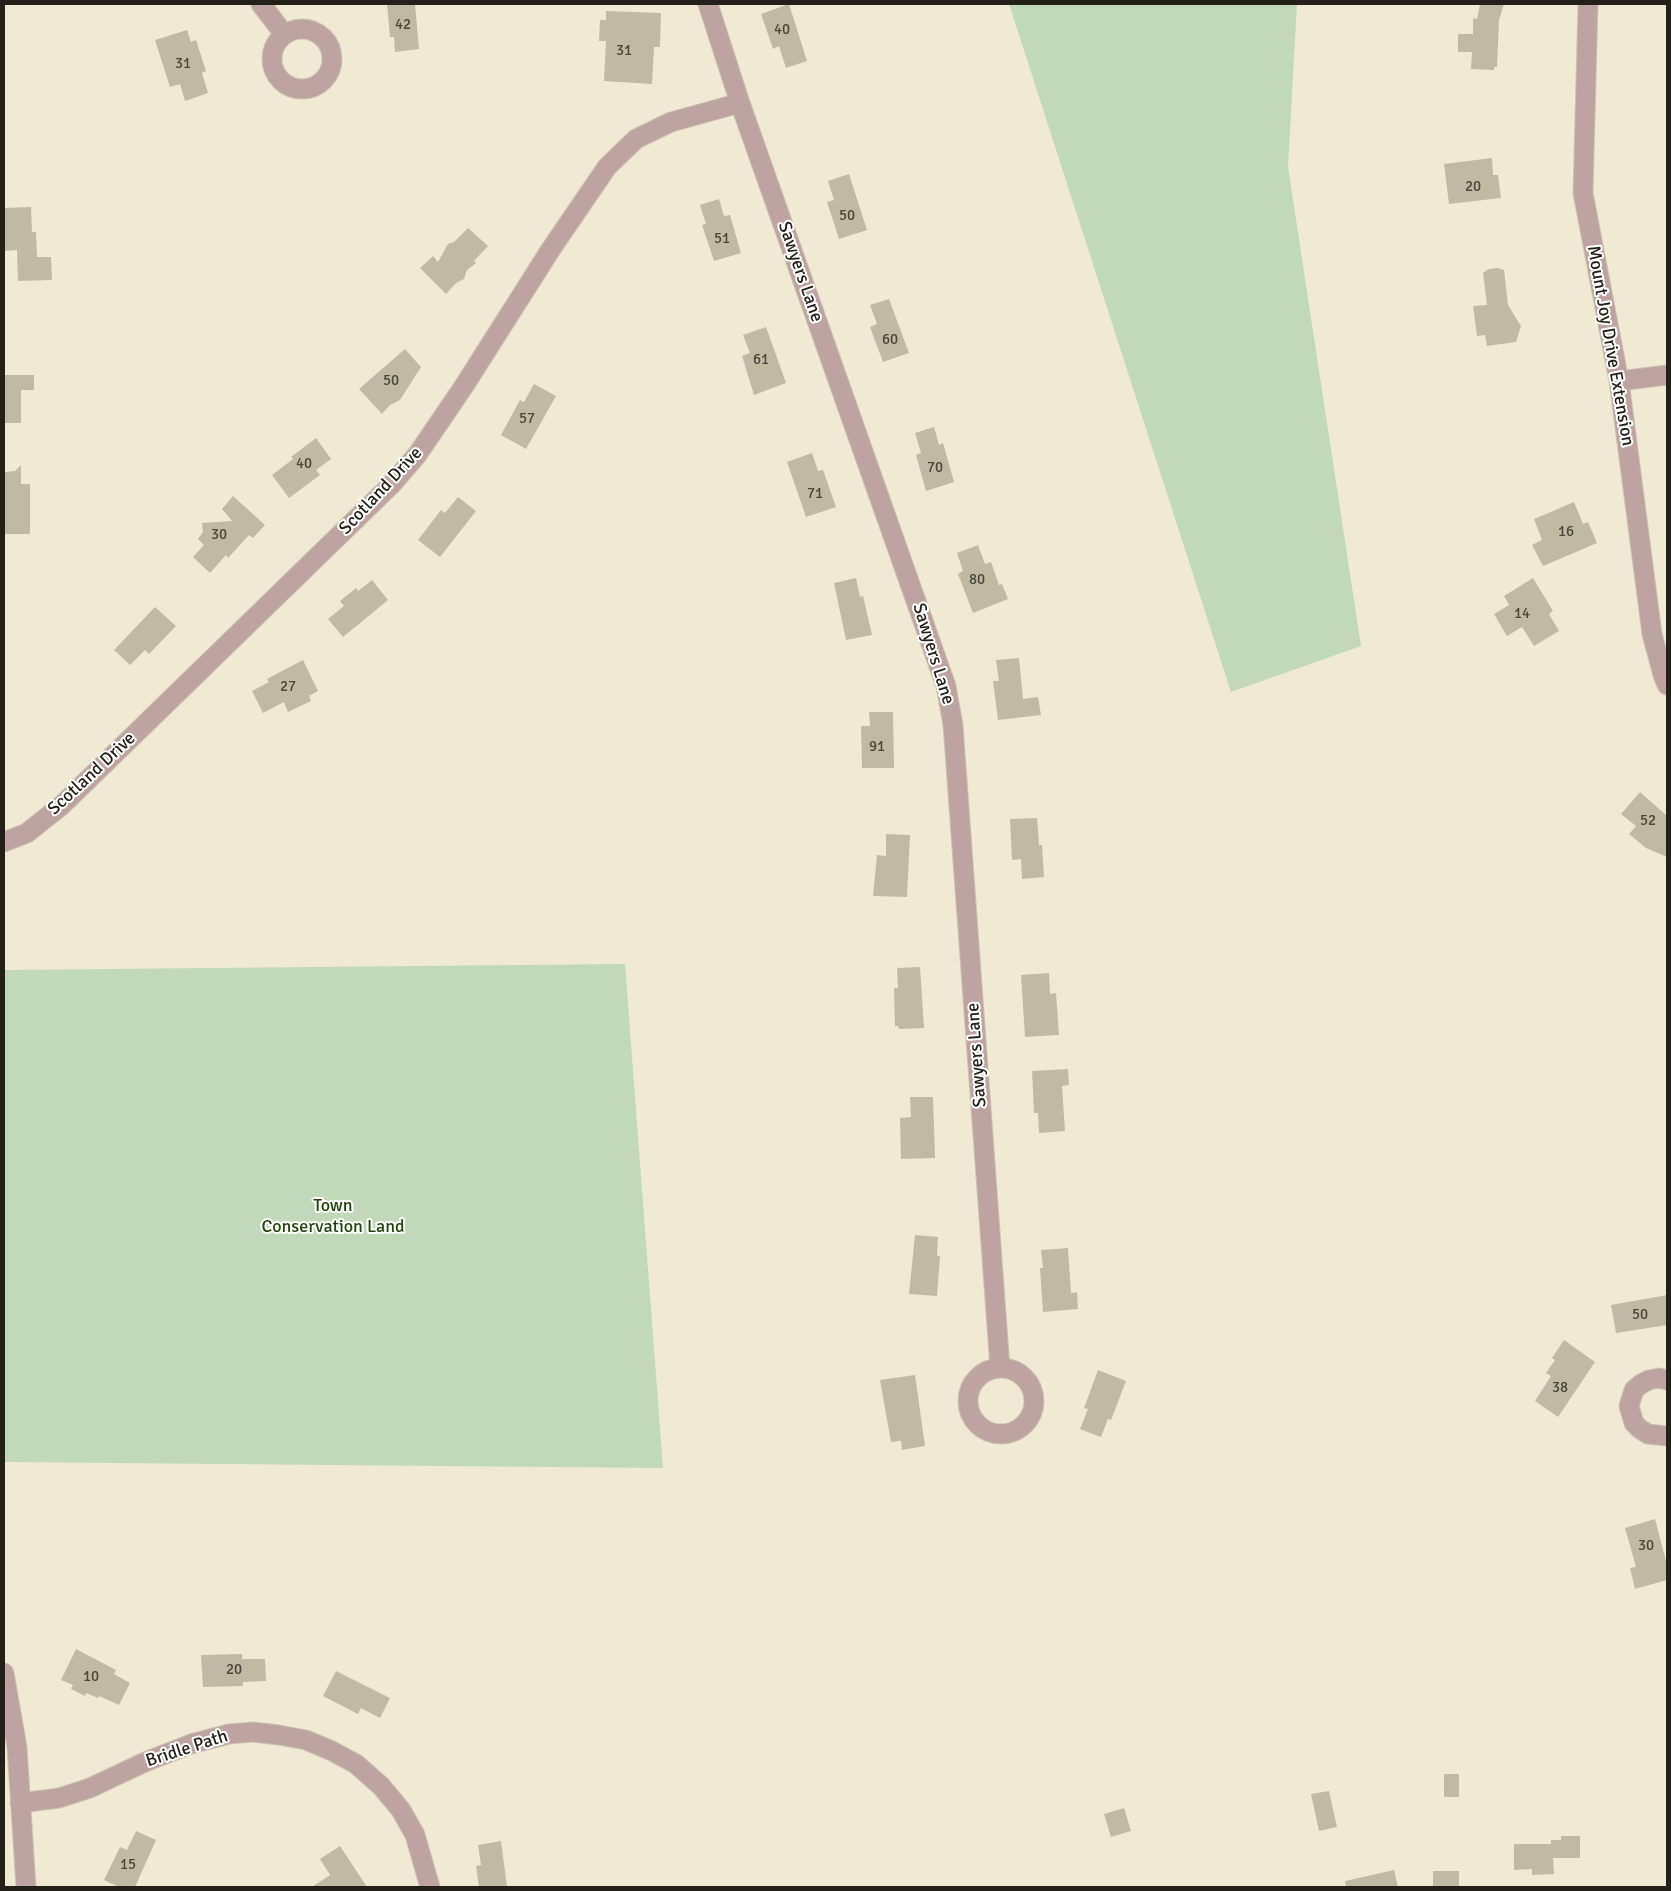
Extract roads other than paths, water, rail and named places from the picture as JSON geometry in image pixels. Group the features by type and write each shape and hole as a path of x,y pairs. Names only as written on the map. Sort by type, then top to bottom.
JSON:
{"street":[{"path":"261,4 284,34"},
{"name":"Sawyers Lane","path":"708,4 740,103 946,686 953,725 1000,1368"},
{"name":"Mount Joy Drive Extension","path":"1588,4 1583,136 1583,193 1619,381 1652,634 1667,685"},
{"name":"Scotland Drive","path":"4,842 27,832 62,805 391,485 418,455 607,166 636,139 671,122 740,103"},
{"path":"1619,381 1667,375"},
{"path":"1667,1380 1659,1378 1641,1384 1634,1390 1629,1406 1634,1423 1640,1430 1648,1434 1667,1436"},
{"path":"4,1674 17,1748 26,1887"},
{"name":"Bridle Path","path":"20,1804 59,1798 90,1788 145,1762 191,1744 219,1736 253,1732 306,1740 356,1764 381,1786 401,1810 415,1835 430,1887"}],"park label":[{"name":"Town Conservation Land","path":"333,1216"}]}
